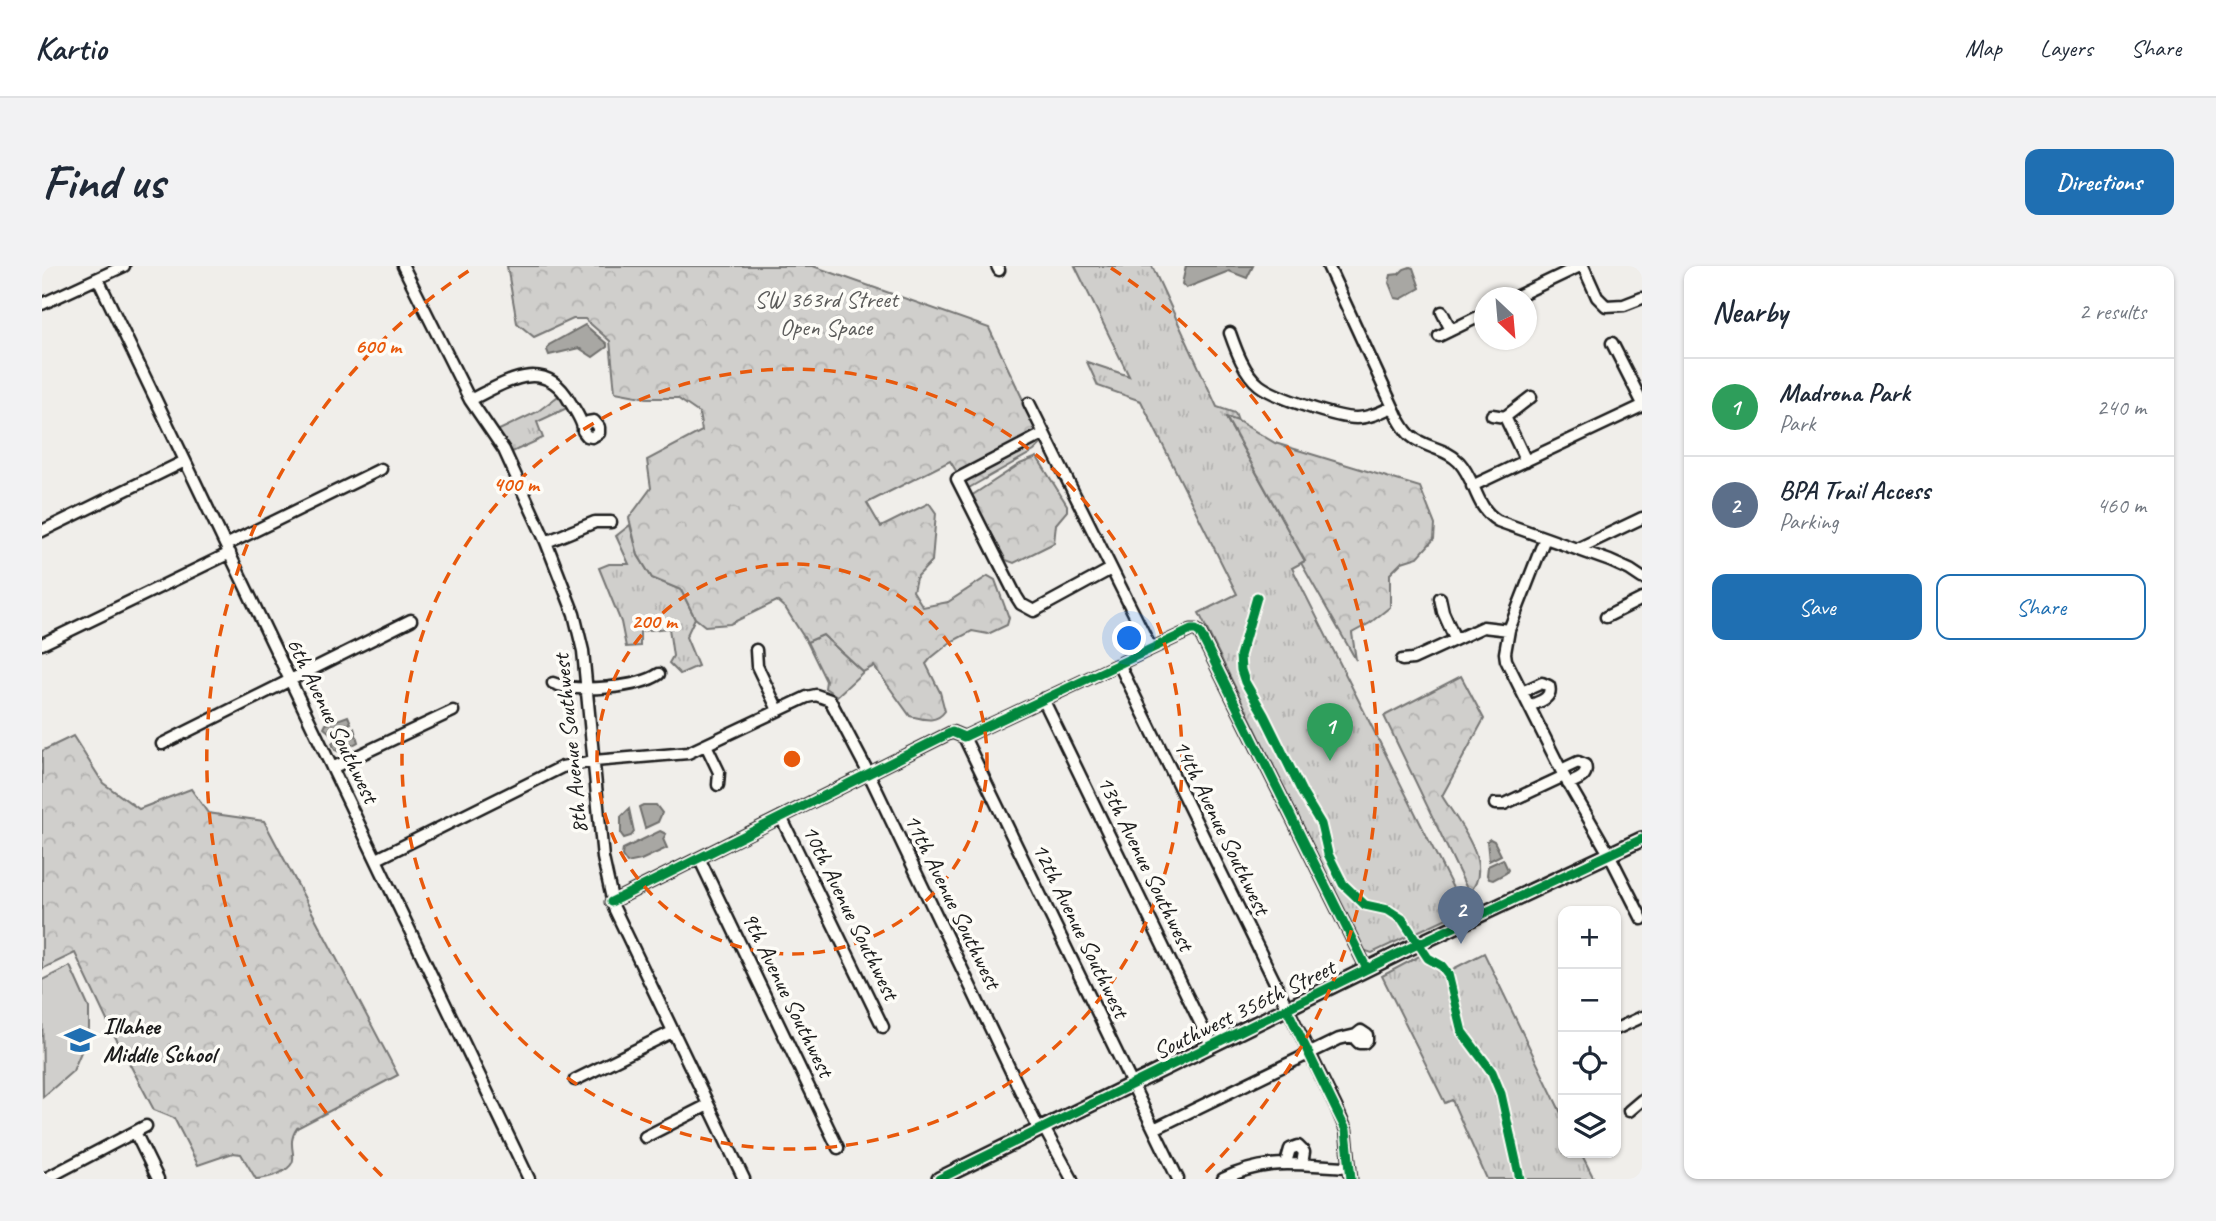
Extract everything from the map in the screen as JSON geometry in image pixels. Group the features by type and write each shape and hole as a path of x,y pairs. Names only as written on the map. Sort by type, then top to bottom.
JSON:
{"main road":[{"name":"Southwest 356th Street","path":"939,1179 1367,969 1642,839"}],"street":[{"name":"8th Avenue Southwest","path":"403,266 470,400 498,439 546,542 578,627 587,688 603,858 611,902 744,1179"},
{"path":"1328,266 1351,330 1392,407 1411,436 1460,463 1484,509 1493,518 1630,570 1642,579"},
{"path":"1536,287 1581,266 1603,304 1609,307 1624,305 1642,298"},
{"path":"42,304 118,267"},
{"name":"6th Avenue Southwest","path":"98,279 529,1179"},
{"path":"1442,312 1451,330"},
{"path":"1439,336 1474,319"},
{"path":"1230,333 1251,377 1272,392 1350,417 1369,416 1392,407"},
{"path":"1472,486 1642,404 1612,343"},
{"path":"470,400 516,379 540,376 555,383 562,390 584,426"},
{"path":"1492,415 1504,417 1531,397"},
{"path":"1029,402 1151,648"},
{"path":"1504,417 1526,461"},
{"path":"1043,434 957,480 1021,604 1034,611 1111,569"},
{"path":"42,531 185,461"},
{"path":"42,644 381,470"},
{"path":"1577,549 1642,518"},
{"path":"546,542 595,522 611,522"},
{"path":"1545,538 1509,630 1505,653 1564,776 1638,899 1642,919"},
{"path":"1440,598 1455,639"},
{"path":"1605,617 1642,599"},
{"path":"162,744 411,620"},
{"path":"1402,660 1413,659 1483,627 1509,630"},
{"path":"611,902 946,734 952,732 964,737 1151,648 1196,630 1200,633 1367,969"},
{"path":"377,859 552,770 594,761 679,754 706,745 778,710 757,666 756,650"},
{"name":"14th Avenue Southwest","path":"1119,664 1346,1130 1351,1179"},
{"path":"553,683 562,687 587,688 644,681 659,674"},
{"path":"1522,692 1542,682 1549,686 1548,696 1529,706"},
{"name":"11th Avenue Southwest","path":"778,710 807,697 821,695 834,705 1042,1129 1072,1179"},
{"name":"13th Avenue Southwest","path":"1043,699 1211,1045"},
{"path":"332,768 453,711"},
{"name":"12th Avenue Southwest","path":"964,737 1178,1179"},
{"path":"706,745 719,772 718,785"},
{"path":"1494,804 1504,804 1564,776"},
{"name":"10th Avenue Southwest","path":"781,817 883,1027"},
{"name":"9th Avenue Southwest","path":"699,858 838,1148"},
{"path":"1621,1027 1642,1017"},
{"path":"575,1080 672,1032"},
{"path":"1154,1129 1339,1038 1356,1035"},
{"path":"1629,1111 1642,1100"},
{"path":"645,1137 708,1105"},
{"path":"46,1179 146,1126"},
{"path":"135,1132 156,1179"},
{"path":"1286,1163 1290,1149 1298,1146 1304,1152 1302,1164"},
{"path":"1223,1179 1255,1166 1286,1163 1350,1167"}],"green space":[{"name":"SW 363rd Street Open Space","path":"507,266 813,266 989,328 1043,442 1034,451 967,489 950,461 867,503 881,527 929,503 936,513 932,561 916,578 913,591 923,607 948,602 988,576 995,580 1009,618 1007,625 988,634 972,631 951,642 926,664 940,692 945,711 938,718 910,716 874,666 863,672 823,635 807,642 786,609 777,601 730,624 705,626 695,618 681,590 652,578 638,555 629,518 651,488 647,460 702,431 699,413 677,398 647,398 615,392 610,341 585,319 573,319 534,337 517,323"},
{"path":"1075,266 1152,266 1217,407 1235,413 1238,421 1226,418 1305,561 1292,568 1463,908 1462,911 1372,953 1363,950 1199,613 1237,594 1141,401 1098,386 1087,362 1129,376"},
{"path":"561,394 569,407 537,422 543,438 510,453 497,431 537,412"},
{"path":"1226,417 1275,443 1420,487 1435,525 1434,539 1418,557 1402,562 1390,574 1390,607 1352,633 1356,660 1301,563 1305,561"},
{"path":"1037,457 1067,505 1067,511 1056,524 1054,543 1014,563 1006,560 971,496 1020,464"},
{"path":"630,525 638,555 652,578 681,590 695,618 686,637 698,666 680,674 669,663 673,656 669,628 640,631 640,646 626,647 621,622 599,568 609,564 629,564 616,536"},
{"path":"823,635 863,672 837,696 825,688 826,681 807,642"},
{"path":"1461,676 1484,719 1442,796 1464,831 1476,857 1476,882 1469,893 1384,716"},
{"path":"73,736 103,783 139,809 191,789 208,813 264,821 398,1075 297,1128 292,1142 292,1164 278,1174 256,1179 241,1154 233,1153 198,1165 174,1118 154,1110 75,953 42,969 42,751"},
{"path":"1427,952 1428,958 1449,971 1484,953 1558,1107 1558,1158 1584,1158 1594,1179 1487,1179 1452,1100 1445,1103 1382,976"},
{"path":"70,966 89,1008 89,1028 73,1071 43,1097 42,980"}],"shaded area":[{"path":"1186,266 1253,266 1247,278 1229,271 1186,288 1182,284"},
{"path":"1410,267 1413,268 1420,288 1401,299 1395,298 1389,283 1391,275 1399,274"},
{"path":"585,325 607,344 607,347 593,357 579,348 549,355 549,345"},
{"path":"348,716 351,723 330,733 324,728 326,724"},
{"path":"354,728 358,742 340,752 335,750 332,743 336,741 335,736"},
{"path":"656,805 662,813 658,822 645,828 639,807"},
{"path":"629,809 634,832 624,838 621,834 621,817"},
{"path":"660,831 666,834 663,839 667,848 641,860 627,863 622,856 623,849"},
{"path":"1487,841 1494,841 1501,855 1489,861"},
{"path":"1503,859 1508,870 1506,873 1493,880 1489,879 1488,866"}],"cycle path":[{"path":"1257,597 1240,656 1245,682 1321,824 1328,854 1343,884 1365,905 1388,910 1402,919 1428,958 1442,966 1448,974 1462,1032 1492,1072 1501,1094 1520,1179"},
{"path":"611,902 952,732 964,737 1196,630 1200,633 1367,969"},
{"path":"939,1179 1418,944 1642,839"},
{"path":"1287,1009 1346,1130 1351,1179"}],"place":[{"name":"Madrona Park","path":"1330,761"},
{"name":"BPA Trail Access","path":"1461,944"},
{"name":"Illahee Middle School","path":"80,1040"}]}
